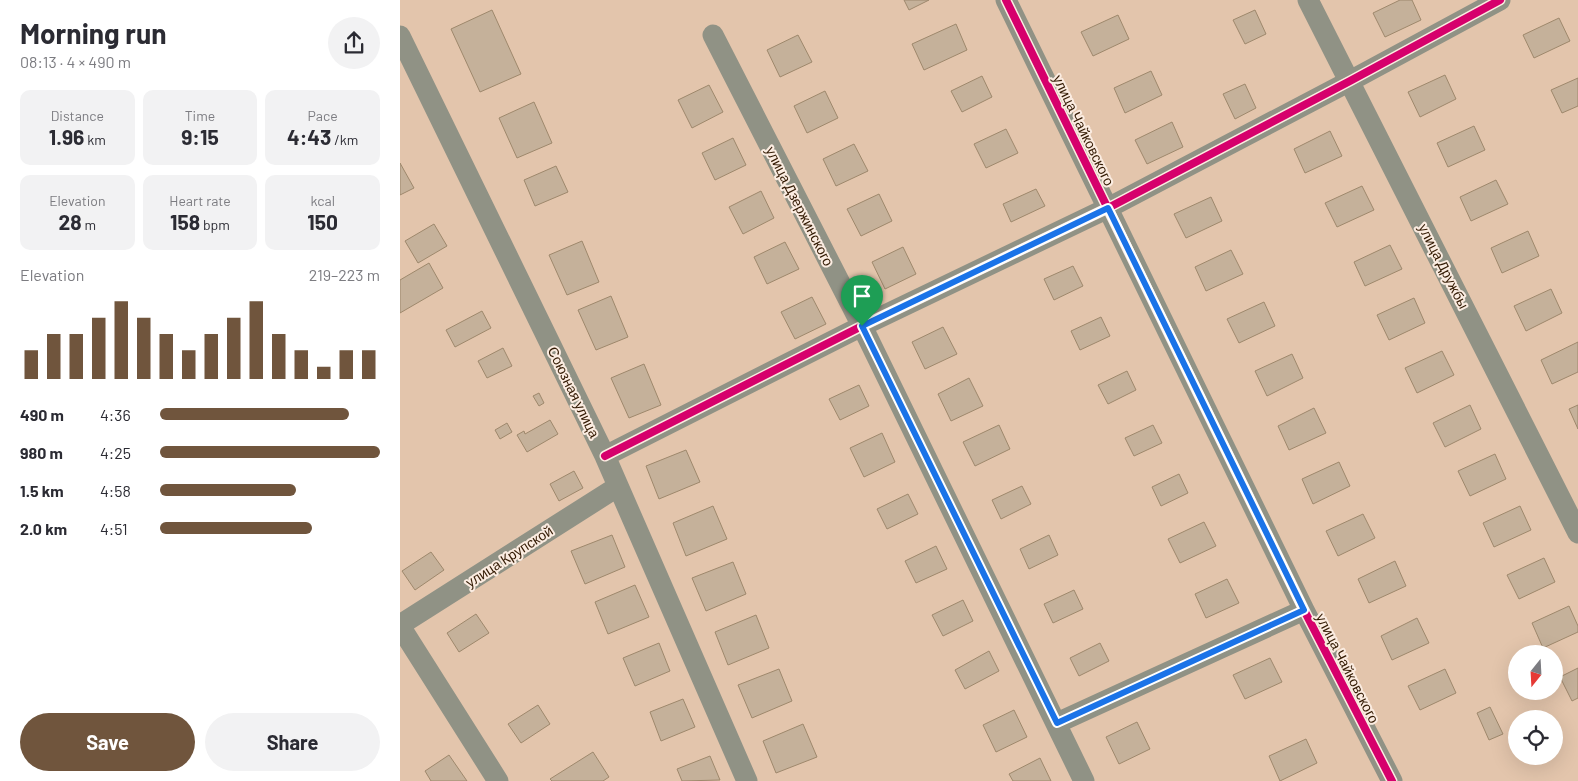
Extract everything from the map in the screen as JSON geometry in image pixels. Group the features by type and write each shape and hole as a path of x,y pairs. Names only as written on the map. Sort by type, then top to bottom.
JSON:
{"street":[{"name":"улица Чайковского","path":"1006,0 1304,610 1392,781"},
{"name":"улица Дружбы","path":"1308,0 1578,533"},
{"path":"605,456 862,326 1108,208 1500,0"},
{"name":"улица Дзержинского","path":"712,35 862,326 1084,781"},
{"name":"Союзная улица","path":"400,36 605,456 747,781"},
{"name":"улица Крупской","path":"498,781 400,626 617,486"},
{"path":"1057,723 1304,610"}],"building":[{"path":"904,0 929,0 909,10"},
{"path":"1400,0 1412,0 1421,20 1385,37 1373,13"},
{"path":"492,10 521,74 480,92 451,29"},
{"path":"1255,10 1266,34 1245,44 1233,20"},
{"path":"1118,15 1129,39 1093,56 1081,32"},
{"path":"1559,18 1570,41 1534,58 1523,35"},
{"path":"956,24 967,50 924,70 912,44"},
{"path":"798,35 812,62 780,77 767,50"},
{"path":"1151,71 1162,95 1125,113 1114,88"},
{"path":"1445,75 1456,99 1420,117 1408,92"},
{"path":"982,76 992,97 962,112 951,91"},
{"path":"1578,78 1578,106 1562,113 1551,90"},
{"path":"1245,84 1256,108 1235,119 1223,94"},
{"path":"709,85 723,112 692,128 678,100"},
{"path":"825,91 838,118 807,133 794,106"},
{"path":"534,102 552,143 517,158 499,118"},
{"path":"1172,122 1183,147 1147,164 1135,140"},
{"path":"1474,126 1485,150 1448,167 1437,143"},
{"path":"1006,129 1018,153 986,168 974,144"},
{"path":"1330,131 1342,156 1305,173 1294,149"},
{"path":"733,138 746,165 715,180 702,153"},
{"path":"854,144 868,171 836,186 823,159"},
{"path":"400,163 414,188 400,195"},
{"path":"556,166 568,192 535,206 524,180"},
{"path":"1496,180 1508,204 1471,221 1460,197"},
{"path":"1362,186 1374,210 1337,227 1325,203"},
{"path":"1036,189 1045,206 1011,222 1003,204"},
{"path":"761,191 774,218 743,234 729,207"},
{"path":"879,194 892,221 861,236 847,209"},
{"path":"1211,197 1222,221 1186,238 1174,214"},
{"path":"434,224 447,246 418,263 405,241"},
{"path":"1528,231 1539,256 1502,273 1491,248"},
{"path":"582,241 599,282 567,295 549,255"},
{"path":"785,242 799,269 767,284 754,257"},
{"path":"1390,245 1402,269 1365,286 1354,262"},
{"path":"903,247 916,274 885,289 872,262"},
{"path":"1231,250 1243,274 1206,291 1195,267"},
{"path":"429,263 443,288 400,313 400,280"},
{"path":"1073,266 1083,286 1054,300 1044,279"},
{"path":"1551,289 1562,313 1526,331 1514,306"},
{"path":"611,296 628,337 596,350 578,310"},
{"path":"812,297 826,324 795,339 781,312"},
{"path":"1414,298 1425,323 1389,340 1377,315"},
{"path":"1264,302 1275,326 1239,343 1227,319"},
{"path":"482,311 491,328 455,347 446,330"},
{"path":"1101,317 1110,336 1080,350 1071,331"},
{"path":"943,327 957,354 925,369 912,342"},
{"path":"1578,342 1578,372 1552,384 1541,360"},
{"path":"503,348 512,366 487,378 478,361"},
{"path":"1442,351 1454,375 1417,393 1405,368"},
{"path":"1292,354 1303,378 1267,396 1255,371"},
{"path":"644,364 661,405 629,418 611,378"},
{"path":"1127,371 1136,390 1108,404 1098,385"},
{"path":"969,378 983,406 951,421 938,394"},
{"path":"859,385 869,406 840,420 829,399"},
{"path":"539,393 544,403 539,406 533,396"},
{"path":"1470,405 1481,429 1445,447 1433,423"},
{"path":"1578,405 1578,429 1569,409"},
{"path":"1314,408 1326,433 1289,450 1278,426"},
{"path":"550,420 558,434 527,452 517,435 524,431 525,434"},
{"path":"507,423 512,432 500,439 495,430"},
{"path":"999,425 1010,449 975,466 963,442"},
{"path":"1153,425 1162,443 1134,456 1125,438"},
{"path":"882,433 895,462 864,477 850,448"},
{"path":"686,450 700,482 659,499 646,466"},
{"path":"1495,454 1506,479 1470,496 1458,471"},
{"path":"1339,462 1350,486 1313,504 1302,479"},
{"path":"574,471 583,488 559,501 550,484"},
{"path":"1179,474 1188,493 1161,506 1152,487"},
{"path":"1022,486 1031,504 1001,519 992,500"},
{"path":"908,494 918,514 887,529 877,509"},
{"path":"713,506 727,539 686,556 673,523"},
{"path":"1520,506 1531,530 1494,547 1483,523"},
{"path":"1363,514 1375,538 1338,556 1326,531"},
{"path":"1204,522 1216,546 1180,563 1168,539"},
{"path":"612,535 625,567 585,584 571,551"},
{"path":"1049,535 1058,555 1029,569 1020,549"},
{"path":"936,546 947,569 916,583 905,561"},
{"path":"431,552 444,570 415,590 402,571"},
{"path":"1544,558 1555,582 1519,599 1507,575"},
{"path":"1395,561 1406,586 1369,603 1358,579"},
{"path":"733,562 746,594 706,611 692,578"},
{"path":"1227,579 1239,603 1206,618 1195,594"},
{"path":"635,585 649,617 608,634 595,602"},
{"path":"1074,590 1083,609 1053,623 1044,604"},
{"path":"963,600 973,621 943,636 932,615"},
{"path":"1569,606 1578,626 1578,632 1550,645 1542,645 1532,623"},
{"path":"476,614 489,633 459,652 447,633"},
{"path":"756,615 769,648 728,665 715,632"},
{"path":"1417,618 1429,643 1392,660 1381,636"},
{"path":"659,643 670,671 635,686 623,658"},
{"path":"1100,643 1109,661 1079,676 1070,658"},
{"path":"989,651 999,671 965,689 955,670"},
{"path":"1270,658 1282,682 1245,699 1233,675"},
{"path":"1578,668 1578,698 1572,701 1563,683 1563,676"},
{"path":"779,669 792,701 752,718 738,685"},
{"path":"1445,669 1456,693 1420,710 1408,686"},
{"path":"683,699 695,727 661,741 650,712"},
{"path":"538,705 550,724 521,743 508,724"},
{"path":"1490,707 1503,734 1489,740 1477,713"},
{"path":"1014,710 1027,737 996,752 983,725"},
{"path":"1137,722 1150,749 1119,764 1106,737"},
{"path":"803,724 817,757 776,773 763,741"},
{"path":"1306,739 1317,763 1280,781 1269,756"},
{"path":"593,752 609,777 603,781 552,781 550,779"},
{"path":"449,755 467,781 431,781 425,771"},
{"path":"710,756 720,780 682,781 677,769"},
{"path":"1040,758 1051,781 1013,781 1009,774"}],"cycle path":[{"path":"1006,0 1304,610 1392,781"},
{"path":"605,456 862,326 1108,208 1500,0"}],"route":[{"path":"1108,208 1304,610 1057,723 862,326 1108,208"}]}
